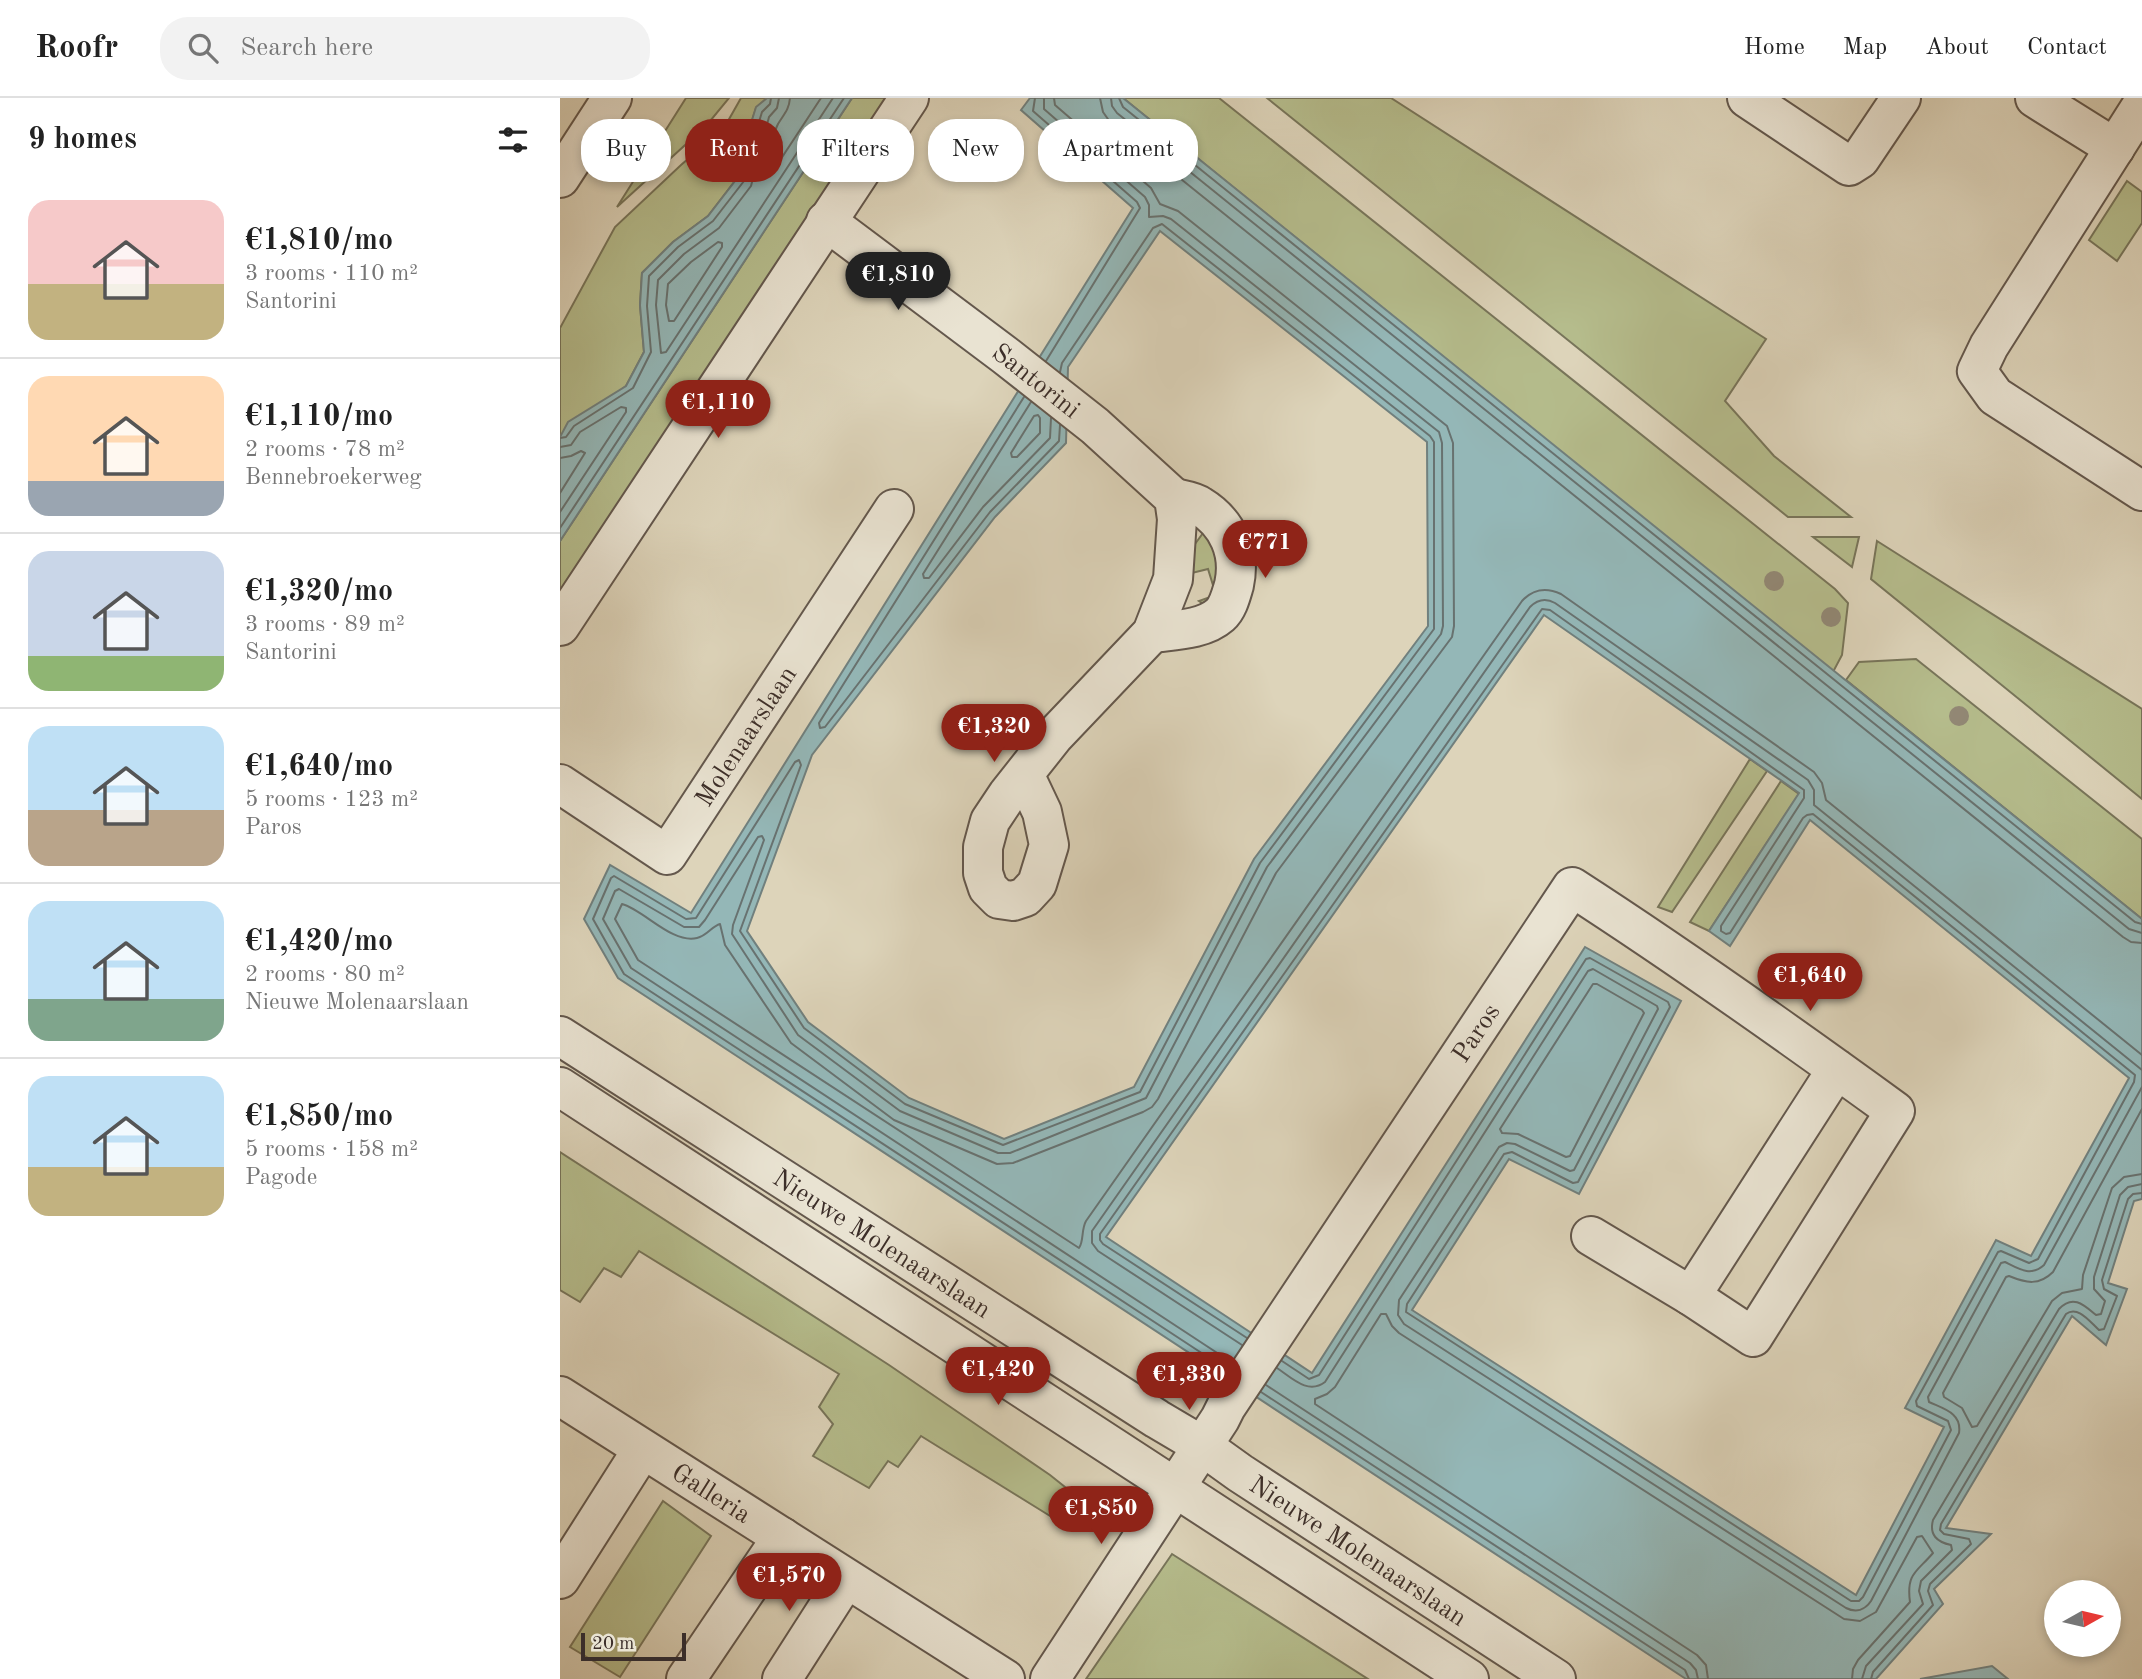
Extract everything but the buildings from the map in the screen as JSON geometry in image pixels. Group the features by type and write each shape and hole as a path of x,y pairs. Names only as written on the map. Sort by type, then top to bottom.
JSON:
{"street":[{"path":"560,178 612,98"},
{"path":"560,626 909,98"},
{"path":"1746,98 1849,166 1860,159 1901,98"},
{"path":"2035,98 2115,148"},
{"path":"2142,106 1989,346 1977,370 1995,396 2142,491"},
{"name":"Santorini","path":"826,221 1095,426 1174,498 1199,505 1221,524 1233,541 1235,581 1223,613 1210,621 1185,629 1152,633"},
{"path":"1024,774 1054,736 1152,633 1173,579 1177,519 1174,498"},
{"name":"Molenaarslaan","path":"560,783 667,855 894,509"},
{"name":"Paros","path":"1050,1679 1226,1406 1572,887 1661,944 1895,1111 1753,1337 1591,1236"},
{"name":"Nieuwe Molenaarslaan","path":"560,1036 1201,1445 1556,1679"},
{"path":"1690,1296 1837,1069"},
{"name":"Nieuwe Molenaarslaan","path":"560,1087 1468,1679"},
{"name":"Galleria","path":"560,1396 1004,1679"},
{"path":"560,1579 642,1450"},
{"path":"686,1679 782,1537"},
{"path":"782,1679 846,1579"}],"green space":[{"path":"686,98 729,98 712,119 685,119 685,145 671,158 671,122"},
{"path":"741,98 767,98 756,108 753,119 729,119"},
{"path":"852,98 892,98 878,119 838,119"},
{"path":"1123,98 1219,98 1835,589 1848,603 1842,655 1833,672 1198,159 1198,119 1149,119"},
{"path":"1267,98 1391,98 1766,339 1725,401 1774,456 1851,517 1788,517"},
{"path":"685,162 685,182 734,182 708,216 673,242 642,273 640,305 644,352 626,386 560,437 560,328 615,227 663,182 671,182 671,174"},
{"path":"797,181 836,182 560,599 560,541"},
{"path":"2127,181 2142,192 2142,223 2117,261 2089,240"},
{"path":"633,182 644,182 617,207"},
{"path":"1211,528 1223,540 1228,567 1220,595 1208,607 1199,601 1216,595 1208,569 1192,573 1195,544 1206,529"},
{"path":"1813,537 1859,537 1852,567"},
{"path":"1877,541 2142,709 2142,799 1871,579"},
{"path":"1916,659 2142,839 2142,919 1846,680 1859,662"},
{"path":"1750,759 1767,771 1672,912 1658,907"},
{"path":"1781,781 1799,794 1709,931 1690,922"},
{"path":"560,1152 889,1365 1050,1475 1080,1499 1063,1524 921,1436 898,1467 888,1461 869,1488 813,1456 833,1424 819,1407 839,1374 639,1251 621,1277 604,1268 580,1302 560,1290"},
{"path":"663,1501 711,1536 620,1677 570,1647"},
{"path":"1172,1554 1368,1679 1086,1679"}],"water":[{"path":"767,98 852,98 838,119 797,119 797,181 560,541 560,437 568,422 626,386 644,352 640,305 642,273 673,242 708,216 734,182 783,182 783,119 752,119 756,107"},
{"path":"1030,98 1123,98 1149,119 1038,119 1038,125 1021,110"},
{"path":"1198,158 2142,919 2142,1199 2134,1201 2108,1283 2127,1289 2106,1345 2072,1316 1946,1528 1991,1534 1934,1589 1943,1604 1876,1679 1686,1679 618,978 584,919 610,865 691,913 1133,208 1103,182 1198,182","holes":["1160,231 1427,442 1428,626 1254,859 1134,1087 1004,1139 909,1098 808,1022 747,931 812,755 995,517 1066,443 1068,367","1544,615 1799,793 1709,931 1730,946 1810,820 2129,1078 2031,1256 1996,1240 1905,1408 1944,1427 1856,1595 1412,1310 1509,1159 1579,1194 1681,1001 1585,947 1312,1373 1106,1237"]},
{"path":"1992,1666 2008,1679 1920,1679"}]}
